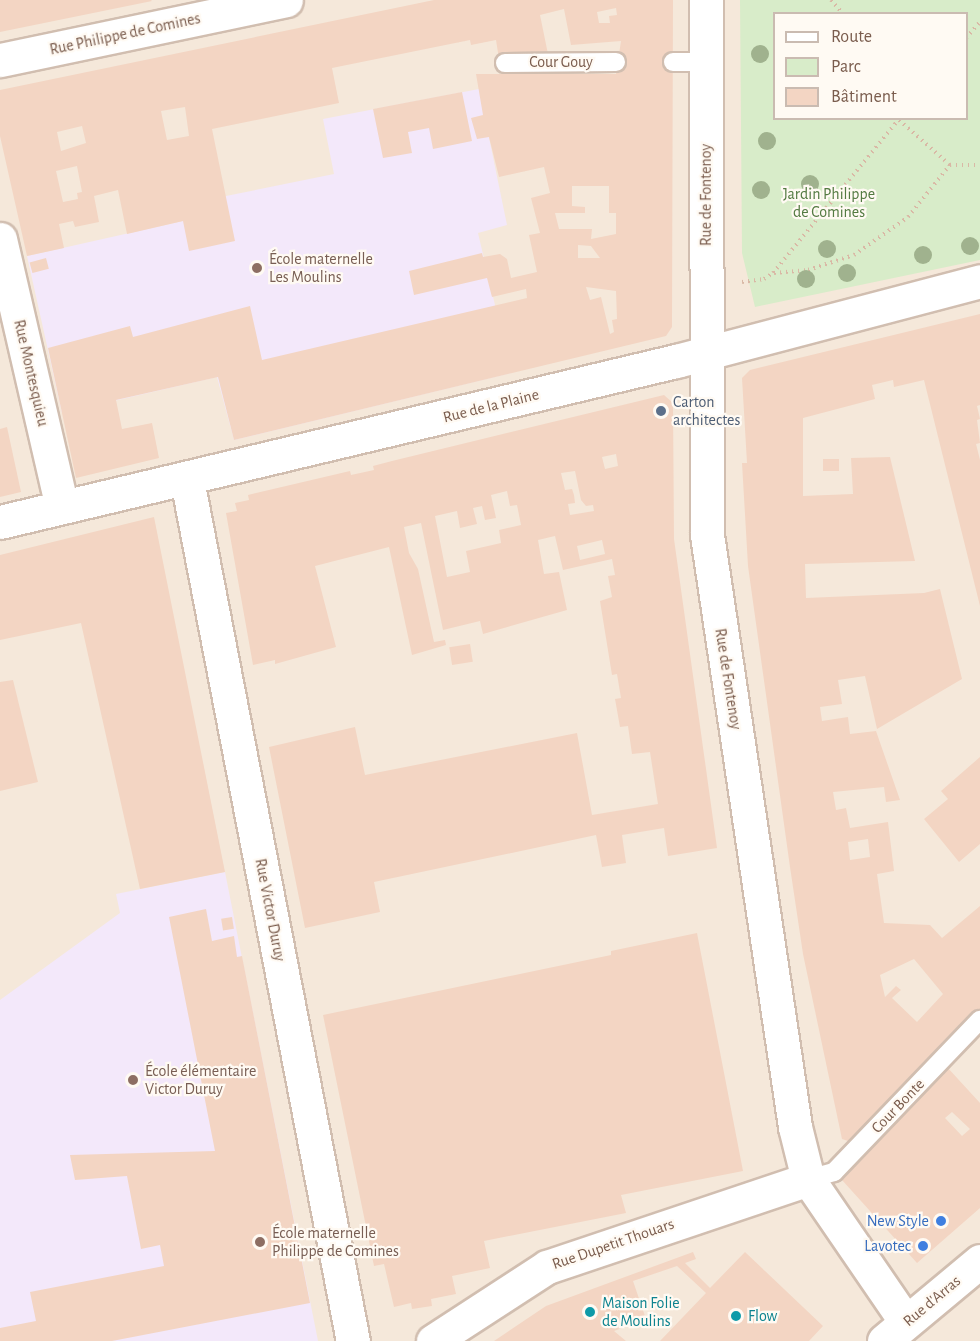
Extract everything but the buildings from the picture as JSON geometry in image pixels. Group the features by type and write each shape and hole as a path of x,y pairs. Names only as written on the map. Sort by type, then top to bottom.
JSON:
{"street":[{"name":"Rue Philippe de Comines","path":"0,60 286,0"},
{"name":"Rue de Fontenoy","path":"706,0 705,352 710,561 795,1126 807,1179 895,1332"},
{"name":"Rue Montesquieu","path":"0,239 7,303 62,507"},
{"name":"Rue de la Plaine","path":"0,522 187,480 705,352 980,281"},
{"name":"Rue Victor Duruy","path":"187,480 353,1341"},
{"name":"Rue Dupetit Thouars","path":"433,1341 547,1267 807,1179"},
{"name":"Rue d'Arras","path":"895,1332 980,1261"}],"lane":[{"name":"Cour Gouy","path":"505,63 616,62"},
{"path":"673,62 706,62"},
{"name":"Cour Bonte","path":"807,1179 834,1172 980,1020"}],"path":[{"path":"831,0 841,12"},
{"path":"968,36 980,22"},
{"path":"764,279 773,273 899,120"},
{"path":"901,120 950,165 980,165"},
{"path":"773,273 808,270 854,255 908,217 950,165"}],"shaded area":[{"path":"0,0 980,0 980,1341 0,1341"},
{"name":"École maternelle Les Moulins","path":"479,89 507,225 478,233 511,373 234,440 217,377 62,413 27,256 183,221 226,196 334,174 323,119"},
{"name":"École élémentaire Victor Duruy","path":"225,872 318,1341 0,1341 0,1000 120,913 116,894"}],"green space":[{"name":"Jardin Philippe de Comines","path":"740,0 980,0 980,260 755,307 742,253"}],"place":[{"name":"École maternelle Les Moulins","path":"257,268"},
{"name":"Carton architectes","path":"661,411"},
{"name":"École élémentaire Victor Duruy","path":"133,1080"},
{"name":"New Style","path":"941,1221"},
{"name":"École maternelle Philippe de Comines","path":"260,1242"},
{"name":"Lavotec","path":"923,1246"},
{"name":"Maison Folie de Moulins","path":"590,1312"},
{"name":"Flow","path":"736,1316"}]}
